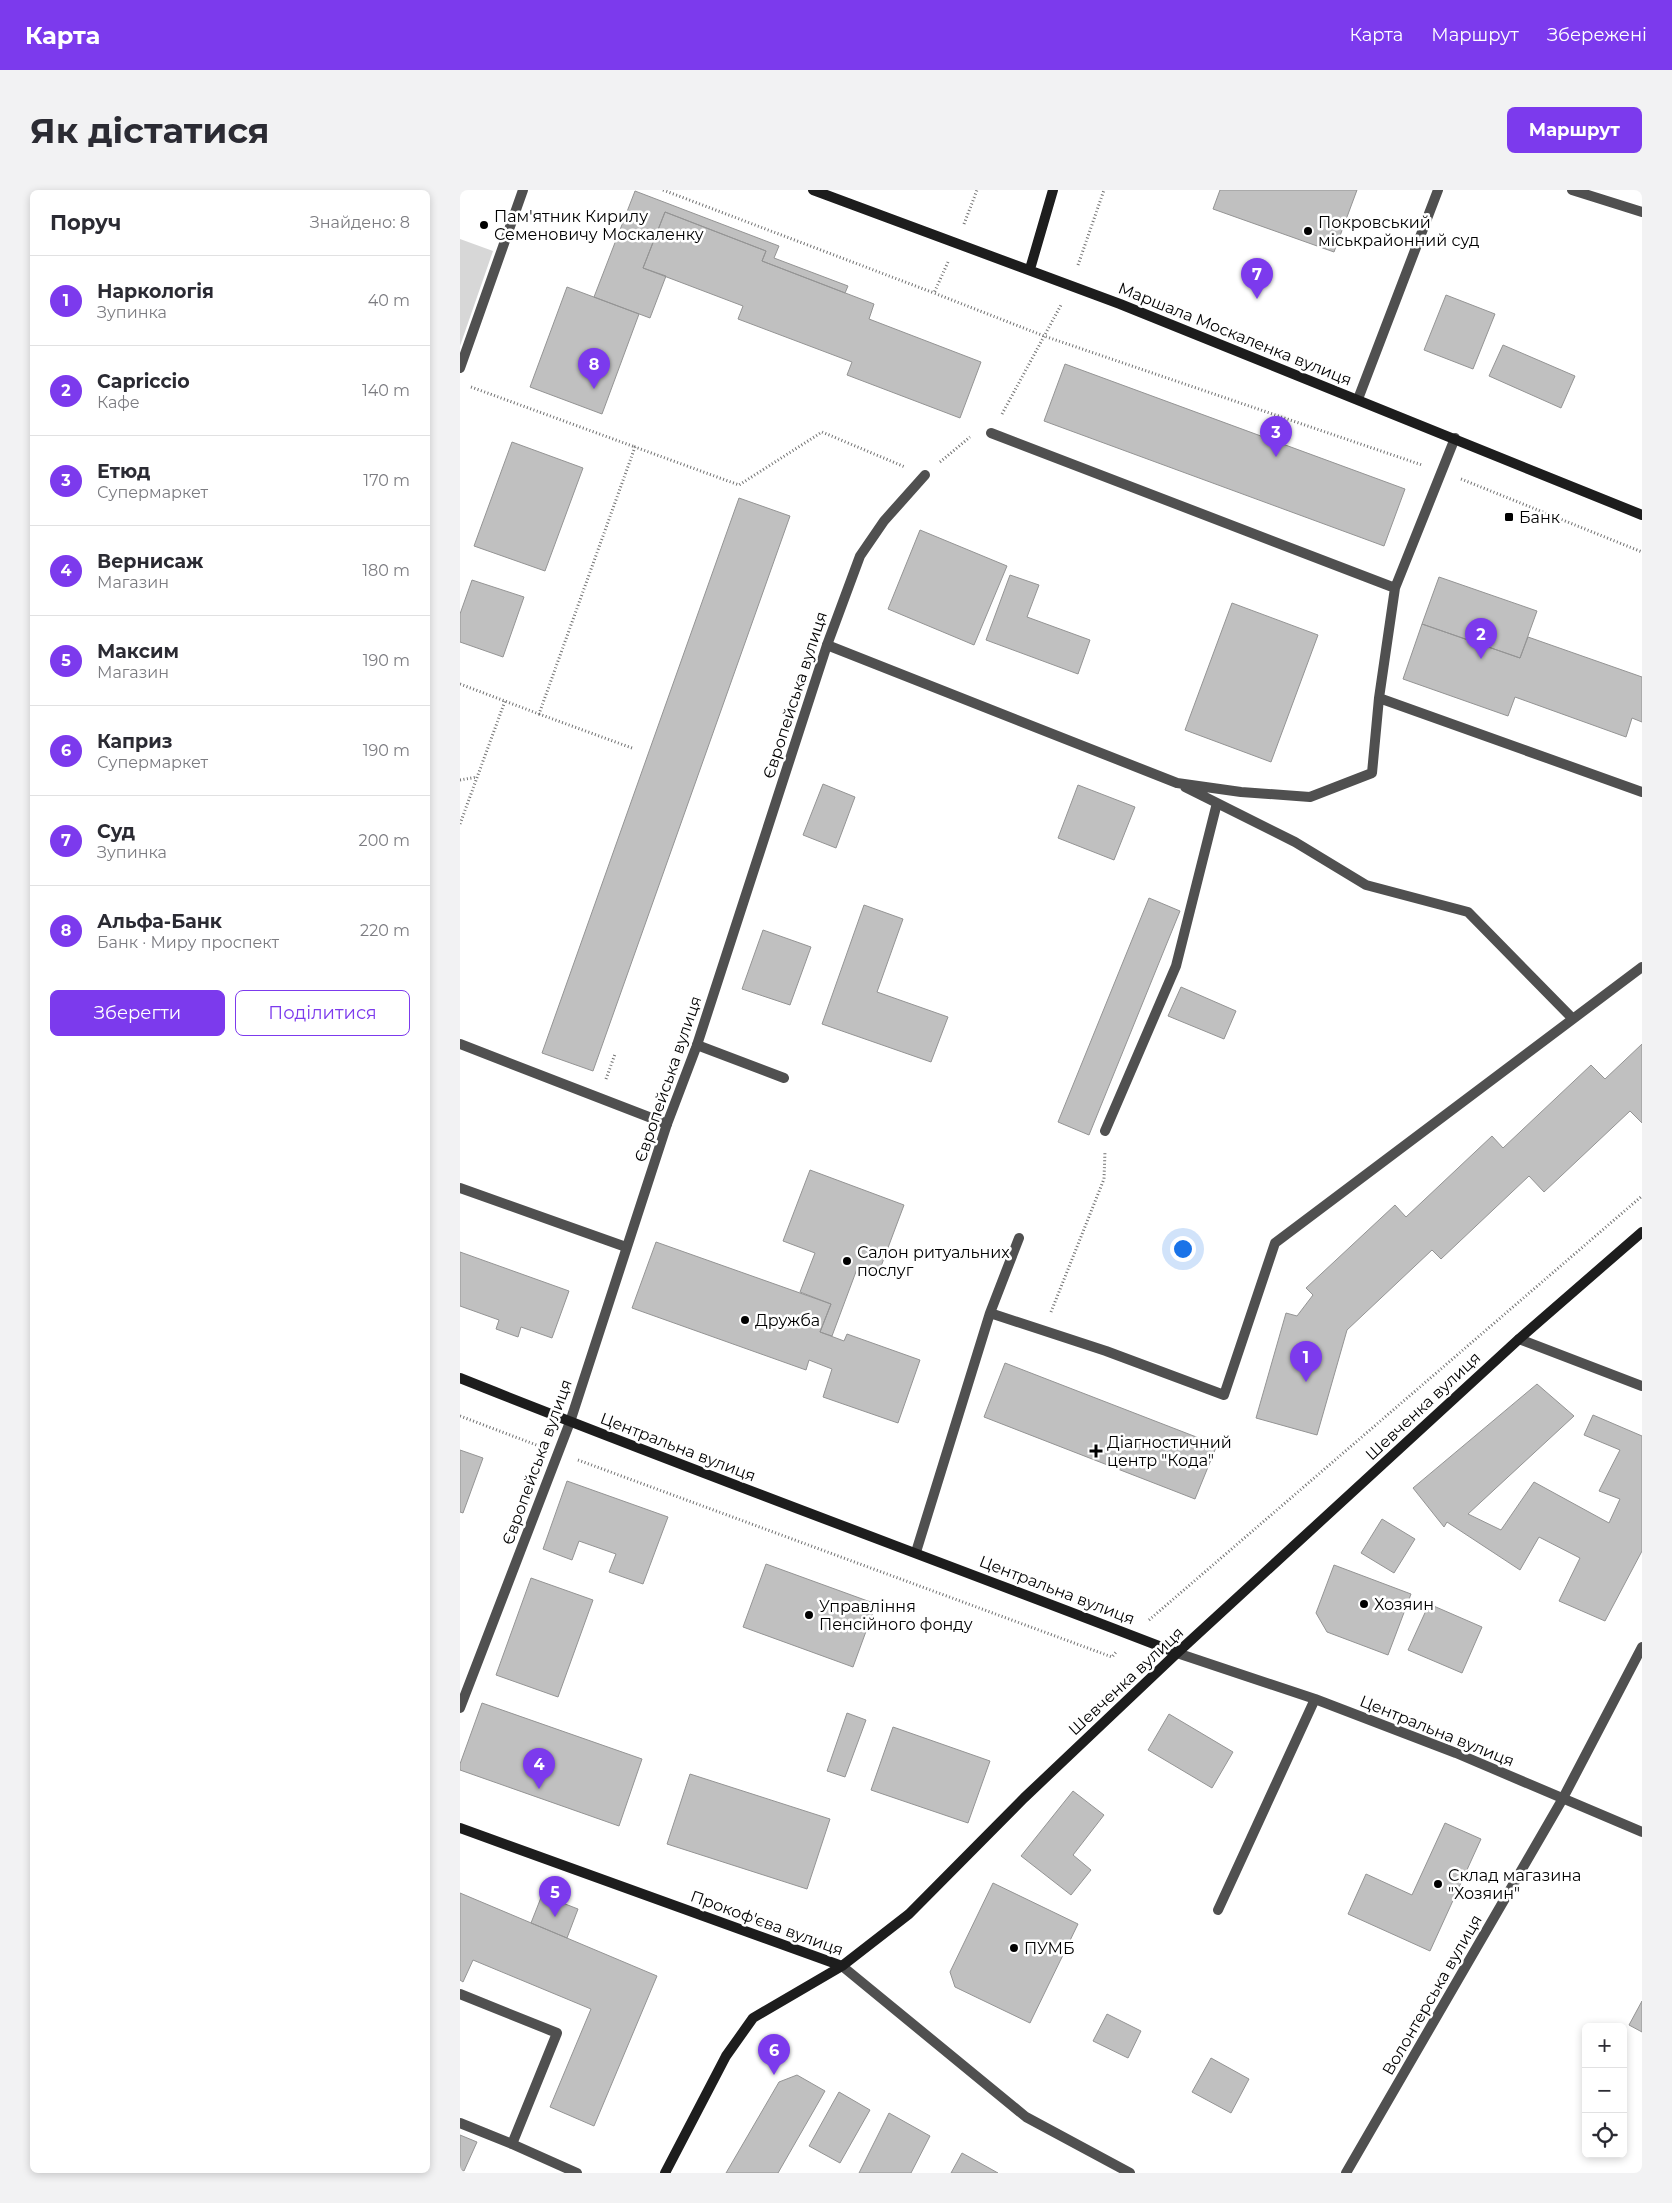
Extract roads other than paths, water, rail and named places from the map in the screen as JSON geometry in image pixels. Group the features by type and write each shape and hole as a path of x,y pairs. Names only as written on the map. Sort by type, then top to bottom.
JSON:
{"street":[{"path":"460,368 523,190"},
{"name":"Маршала Москаленка вулиця","path":"813,190 1030,269 1456,438 1642,515"},
{"path":"1030,269 1053,190"},
{"path":"1358,399 1438,190"},
{"path":"1572,190 1642,212"},
{"path":"991,433 1395,588"},
{"path":"1177,783 1241,792 1310,796 1372,773 1379,698 1395,588 1456,438"},
{"name":"Європейська вулиця","path":"460,1708 570,1422 667,1124 697,1045 827,645 860,556 884,521 925,475"},
{"path":"827,645 1177,783 1295,842 1366,885 1468,912 1573,1019"},
{"path":"1379,698 1642,792"},
{"path":"1105,1132 1176,966 1217,803"},
{"path":"990,1314 1106,1351 1224,1395 1275,1243 1642,967"},
{"path":"460,1044 667,1124"},
{"path":"697,1045 784,1078"},
{"path":"460,1188 626,1247"},
{"name":"Шевченка вулиця","path":"665,2173 726,2056 753,2018 842,1966 909,1914 1024,1798 1177,1653 1519,1339 1642,1232"},
{"path":"916,1552 990,1314 1019,1238"},
{"path":"1519,1339 1642,1386"},
{"name":"Центральна вулиця","path":"460,1378 570,1422 916,1552 1177,1653 1315,1699 1456,1753 1562,1800 1642,1832"},
{"name":"Волонтерська вулиця","path":"1346,2173 1562,1800 1642,1646"},
{"path":"1218,1910 1315,1699"},
{"name":"Прокоф'єва вулиця","path":"460,1828 842,1966 1026,2117 1130,2173"},
{"path":"460,1994 557,2033 512,2144"},
{"path":"460,2123 577,2173"}],"place":[{"name":"Пам'ятник Кирилу Семеновичу Москаленку","path":"484,225"},
{"name":"Покровський міськрайонний суд","path":"1308,231"},
{"name":"Суд","path":"1257,299"},
{"name":"Альфа-Банк","path":"594,389"},
{"name":"Етюд","path":"1276,457"},
{"name":"Банк","path":"1509,517"},
{"name":"Capriccio","path":"1481,659"},
{"name":"Салон ритуальних послуг","path":"847,1261"},
{"name":"Дружба","path":"745,1320"},
{"name":"Наркологія","path":"1306,1382"},
{"name":"Діагностичний центр \"Кода\"","path":"1096,1451"},
{"name":"Хозяин","path":"1364,1604"},
{"name":"Управління Пенсійного фонду","path":"809,1615"},
{"name":"Вернисаж","path":"539,1789"},
{"name":"Склад магазина \"Хозяин\"","path":"1438,1884"},
{"name":"Максим","path":"555,1917"},
{"name":"ПУМБ","path":"1014,1948"},
{"name":"Каприз","path":"774,2075"}]}
